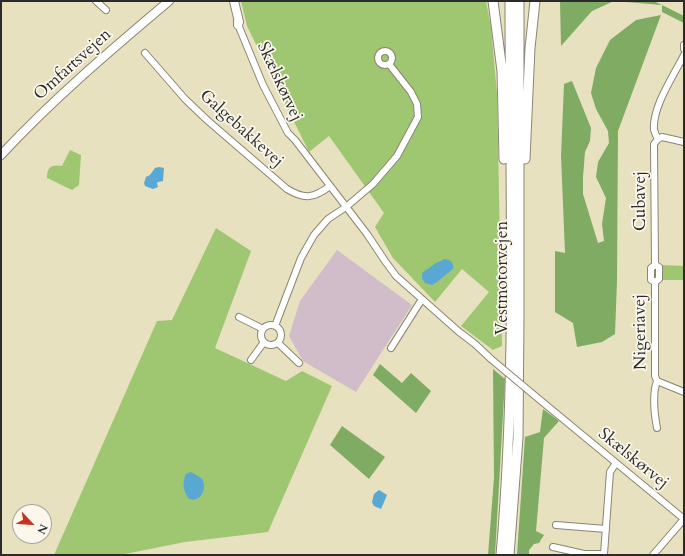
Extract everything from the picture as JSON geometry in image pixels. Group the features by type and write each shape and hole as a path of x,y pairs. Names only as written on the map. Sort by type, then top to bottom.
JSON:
{"highway":[{"path":"493,1 502,71 508,310 511,333"},
{"name":"Vestmotorvejen","path":"501,555 511,333 510,1"},
{"name":"Vestmotorvejen","path":"509,555 518,438 519,1"},
{"path":"519,260 522,238 529,55 535,1"}],"main road":[{"name":"Omfartsvejen","path":"1,154 74,84 169,1"},
{"path":"234,1 239,22 238,25"}],"street":[{"path":"96,1 106,10"},
{"name":"Skælskørvej","path":"230,1 238,25 263,85 288,133 296,140 367,234 396,276 467,342 490,358 684,519"},
{"name":"Galgebakkevej","path":"145,54 185,99 207,120 287,189 296,194 315,196 330,186"},
{"path":"684,55 657,109 654,121 654,131 658,139 662,137 684,142"},
{"path":"275,326 302,258 314,235 328,219 346,207 373,184 398,156 418,117 417,104 411,92 389,64"},
{"name":"Cubavej","path":"655,282 659,279 659,267 655,265 654,144 658,139"},
{"name":"Nigeriavej","path":"655,282 655,376 657,380 654,388 654,413 657,428"},
{"path":"391,348 422,299"},
{"path":"239,317 263,330"},
{"path":"268,325 275,326 281,333 281,338 278,342 270,345 264,342 261,336 263,330 268,325"},
{"path":"251,360 264,342"},
{"path":"278,342 299,363"},
{"path":"657,380 684,392"},
{"path":"553,547 584,554 604,554 610,472 616,463"},
{"path":"653,555 684,519"},
{"path":"556,525 606,529"}],"shaded area":[{"path":"337,250 412,305 356,392 303,361 289,336 300,301"}],"green space":[{"path":"241,1 486,1 491,27 497,94 502,346 493,350 461,326 489,292 462,269 435,302 393,258 375,227 384,213 329,136 309,152 247,26"},
{"path":"560,1 614,1 592,11 561,46"},
{"path":"614,1 654,1 662,5"},
{"path":"662,5 684,16 684,23 662,12"},
{"path":"661,15 618,131 617,281 615,334 602,342 577,347 573,323 555,312 555,251 565,253 561,156 564,84 572,81 591,128 590,141 585,152 583,194 598,243 604,241 602,224 606,198 596,177 598,162 609,143 608,131 596,109 591,93 596,68 610,40 636,20"},
{"path":"70,150 81,155 79,185 72,190 47,178 50,167 55,165 62,166"},
{"path":"216,228 251,251 215,348 286,381 302,371 332,386 268,532 185,542 120,555 54,555 157,321 172,320"},
{"path":"662,265 684,266 684,280 662,280"},
{"path":"380,364 402,383 411,373 431,391 416,413 373,375"},
{"path":"493,369 505,379 495,555 488,555 494,478"},
{"path":"543,409 559,421 544,438 536,531 544,535 539,543 534,544 529,550 529,555 517,555 525,437 540,432"},
{"path":"342,426 385,457 369,479 330,445"}],"water":[{"path":"155,168 164,168 163,181 158,182 158,187 153,189 145,186 144,183 146,177 150,175"},
{"path":"445,259 451,262 453,269 432,285 425,283 422,278 422,273 436,263"},
{"path":"191,472 202,479 204,483 202,494 197,499 193,500 189,499 185,493 184,487 186,474"},
{"path":"379,490 387,495 381,509 374,506 372,502 374,494"}]}
